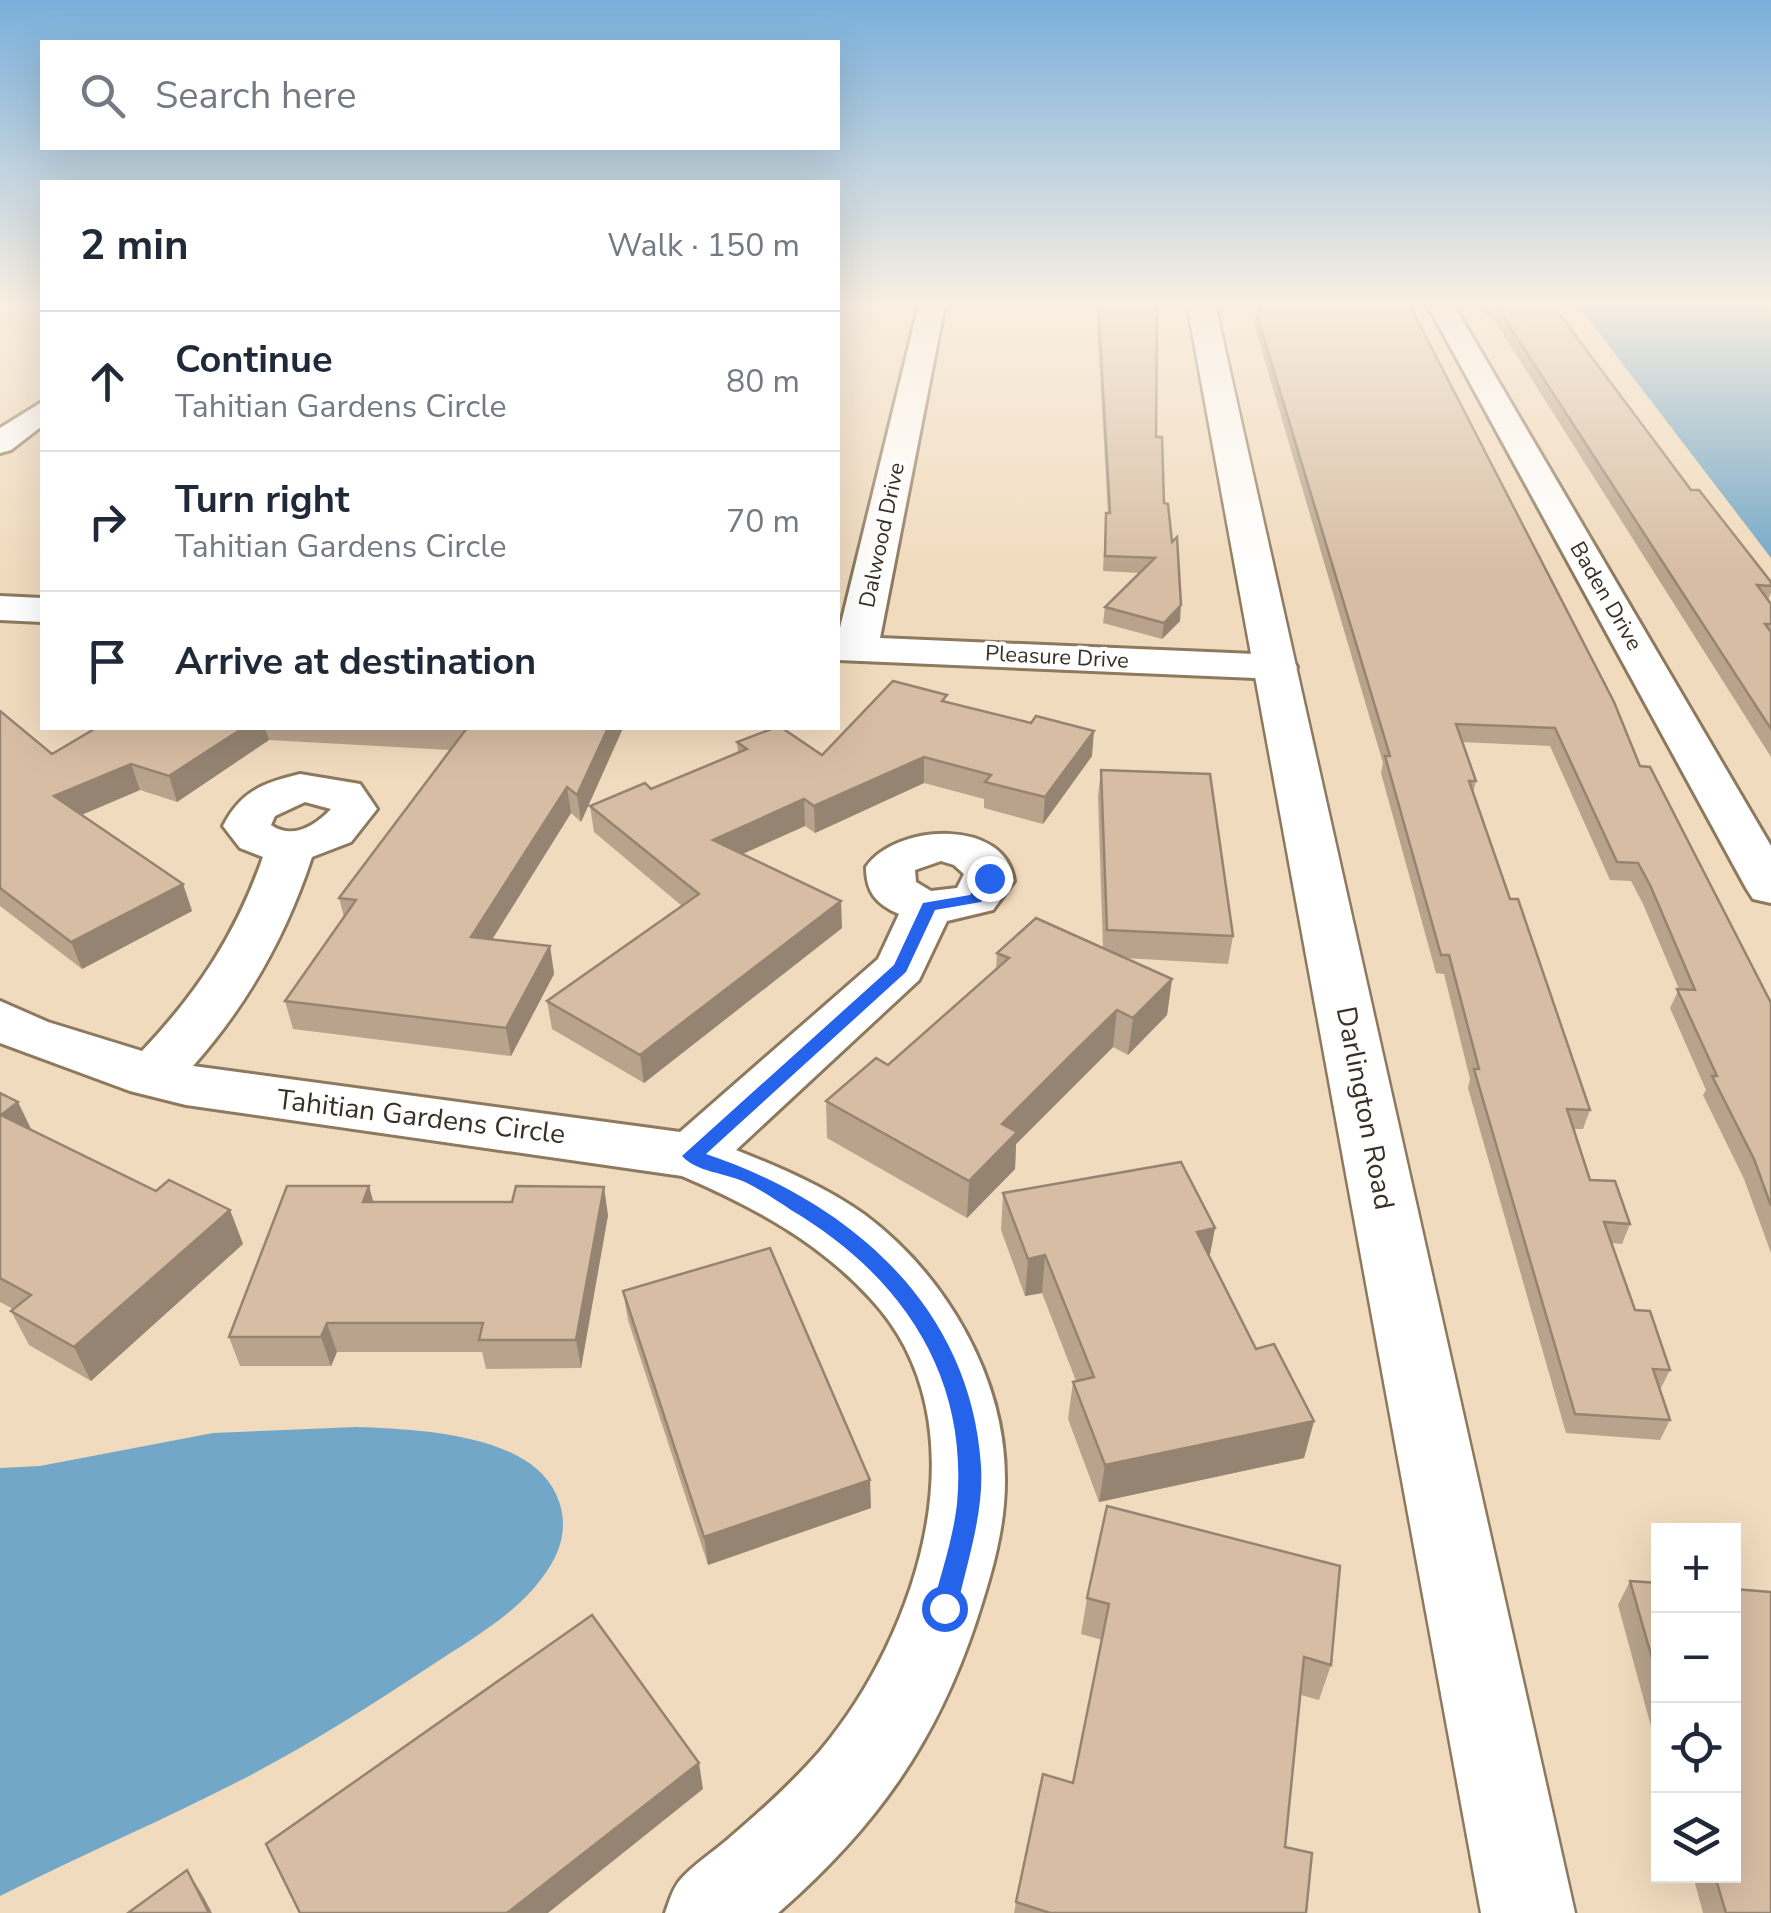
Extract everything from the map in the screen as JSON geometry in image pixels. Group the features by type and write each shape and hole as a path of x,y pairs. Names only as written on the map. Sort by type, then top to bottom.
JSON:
{"street":[{"name":"Dalwood Drive","path":"848,648 910,393"},
{"name":"Darlington Road","path":"1220,393 1528,1913"},
{"name":"Baden Drive","path":"1491,393 1771,888"},
{"path":"0,443 40,413"},
{"path":"0,608 40,610"},
{"name":"Pleasure Drive","path":"848,648 1276,667"},
{"path":"150,1076 233,983 263,926 291,846"},
{"path":"692,1156 900,968 928,906"},
{"name":"Tahitian Gardens Circle","path":"0,1019 28,1036 150,1076 692,1156 749,1176 796,1200 841,1230 907,1294 946,1356 966,1429 970,1465 965,1524 944,1608 905,1696 869,1757 820,1817 710,1913"}],"water":[{"path":"1645,393 1771,393 1771,558"},
{"path":"356,1427 468,1438 521,1458 542,1474 556,1494 563,1527 555,1558 542,1578 490,1627 317,1738 216,1792 0,1896 0,1468 40,1466 213,1433"}],"building":[{"path":"1103,393 1156,393 1156,437 1162,437 1164,503 1168,504 1172,542 1177,537 1181,605 1164,623 1105,607 1155,558 1105,556 1106,513 1110,513"},
{"path":"1281,393 1455,393 1614,702 1640,766 1650,767 1771,1003 1771,1206 1754,1159 1712,1076 1717,1076 1677,989 1695,990 1650,885 1638,863 1617,862 1555,728 1456,724 1476,781 1469,781 1510,899 1518,899 1590,1110 1567,1109 1590,1180 1615,1181 1630,1224 1604,1222 1635,1310 1650,1311 1670,1370 1653,1369 1670,1420 1575,1414 1474,1069 1479,1069 1449,955 1441,955 1385,756 1390,756"},
{"path":"1553,393 1619,393 1691,490 1699,490 1771,582 1771,586 1757,585 1771,604 1771,624 1765,624 1771,632 1771,729"},
{"path":"893,681 947,695 942,701 1031,723 1036,716 1094,731 1045,797 985,782 991,775 924,757 814,806 804,799 713,840 841,901 640,1055 547,1001 699,894 590,806 645,783 651,789 747,749 737,742 769,730 785,730 822,755"},
{"path":"0,711 52,754 93,730 240,730 169,776 131,764 54,796 183,884 71,942 0,888"},
{"path":"465,730 607,730 577,795 567,787 471,937 550,946 506,1028 285,1001 356,900 339,898"},
{"path":"1101,770 1210,774 1233,936 1107,930"},
{"path":"1036,918 1172,979 1133,1018 1117,1010 1070,1056 1002,1124 1017,1132 969,1181 826,1101 876,1058 888,1065 1009,958 997,953"},
{"path":"0,1093 18,1102 1,1115 156,1191 169,1180 230,1210 74,1347 11,1311 31,1295 0,1278"},
{"path":"1181,1162 1215,1228 1197,1232 1256,1349 1274,1344 1314,1421 1105,1465 1073,1382 1094,1377 1045,1255 1028,1259 1003,1193"},
{"path":"287,1186 369,1186 363,1202 512,1202 516,1186 604,1187 576,1340 479,1340 483,1323 327,1323 321,1337 229,1337"},
{"path":"770,1248 870,1480 704,1537 623,1291"},
{"path":"1107,1506 1340,1566 1331,1665 1304,1657 1285,1847 1312,1853 1306,1913 1050,1913 1016,1902 1043,1774 1073,1783 1109,1604 1087,1598"},
{"path":"1630,1581 1651,1582 1651,1654"},
{"path":"1741,1590 1771,1592 1771,1913 1726,1913 1717,1883 1741,1883"},
{"path":"592,1615 699,1763 507,1913 300,1913 266,1844"},
{"path":"187,1870 209,1913 128,1913"}],"route":[{"path":"944,1608 968,1508 970,1465 957,1392 946,1356 929,1324 907,1294 841,1230 796,1200 749,1176 692,1156 900,968 928,906 946,907 975,899 989,878"}]}
